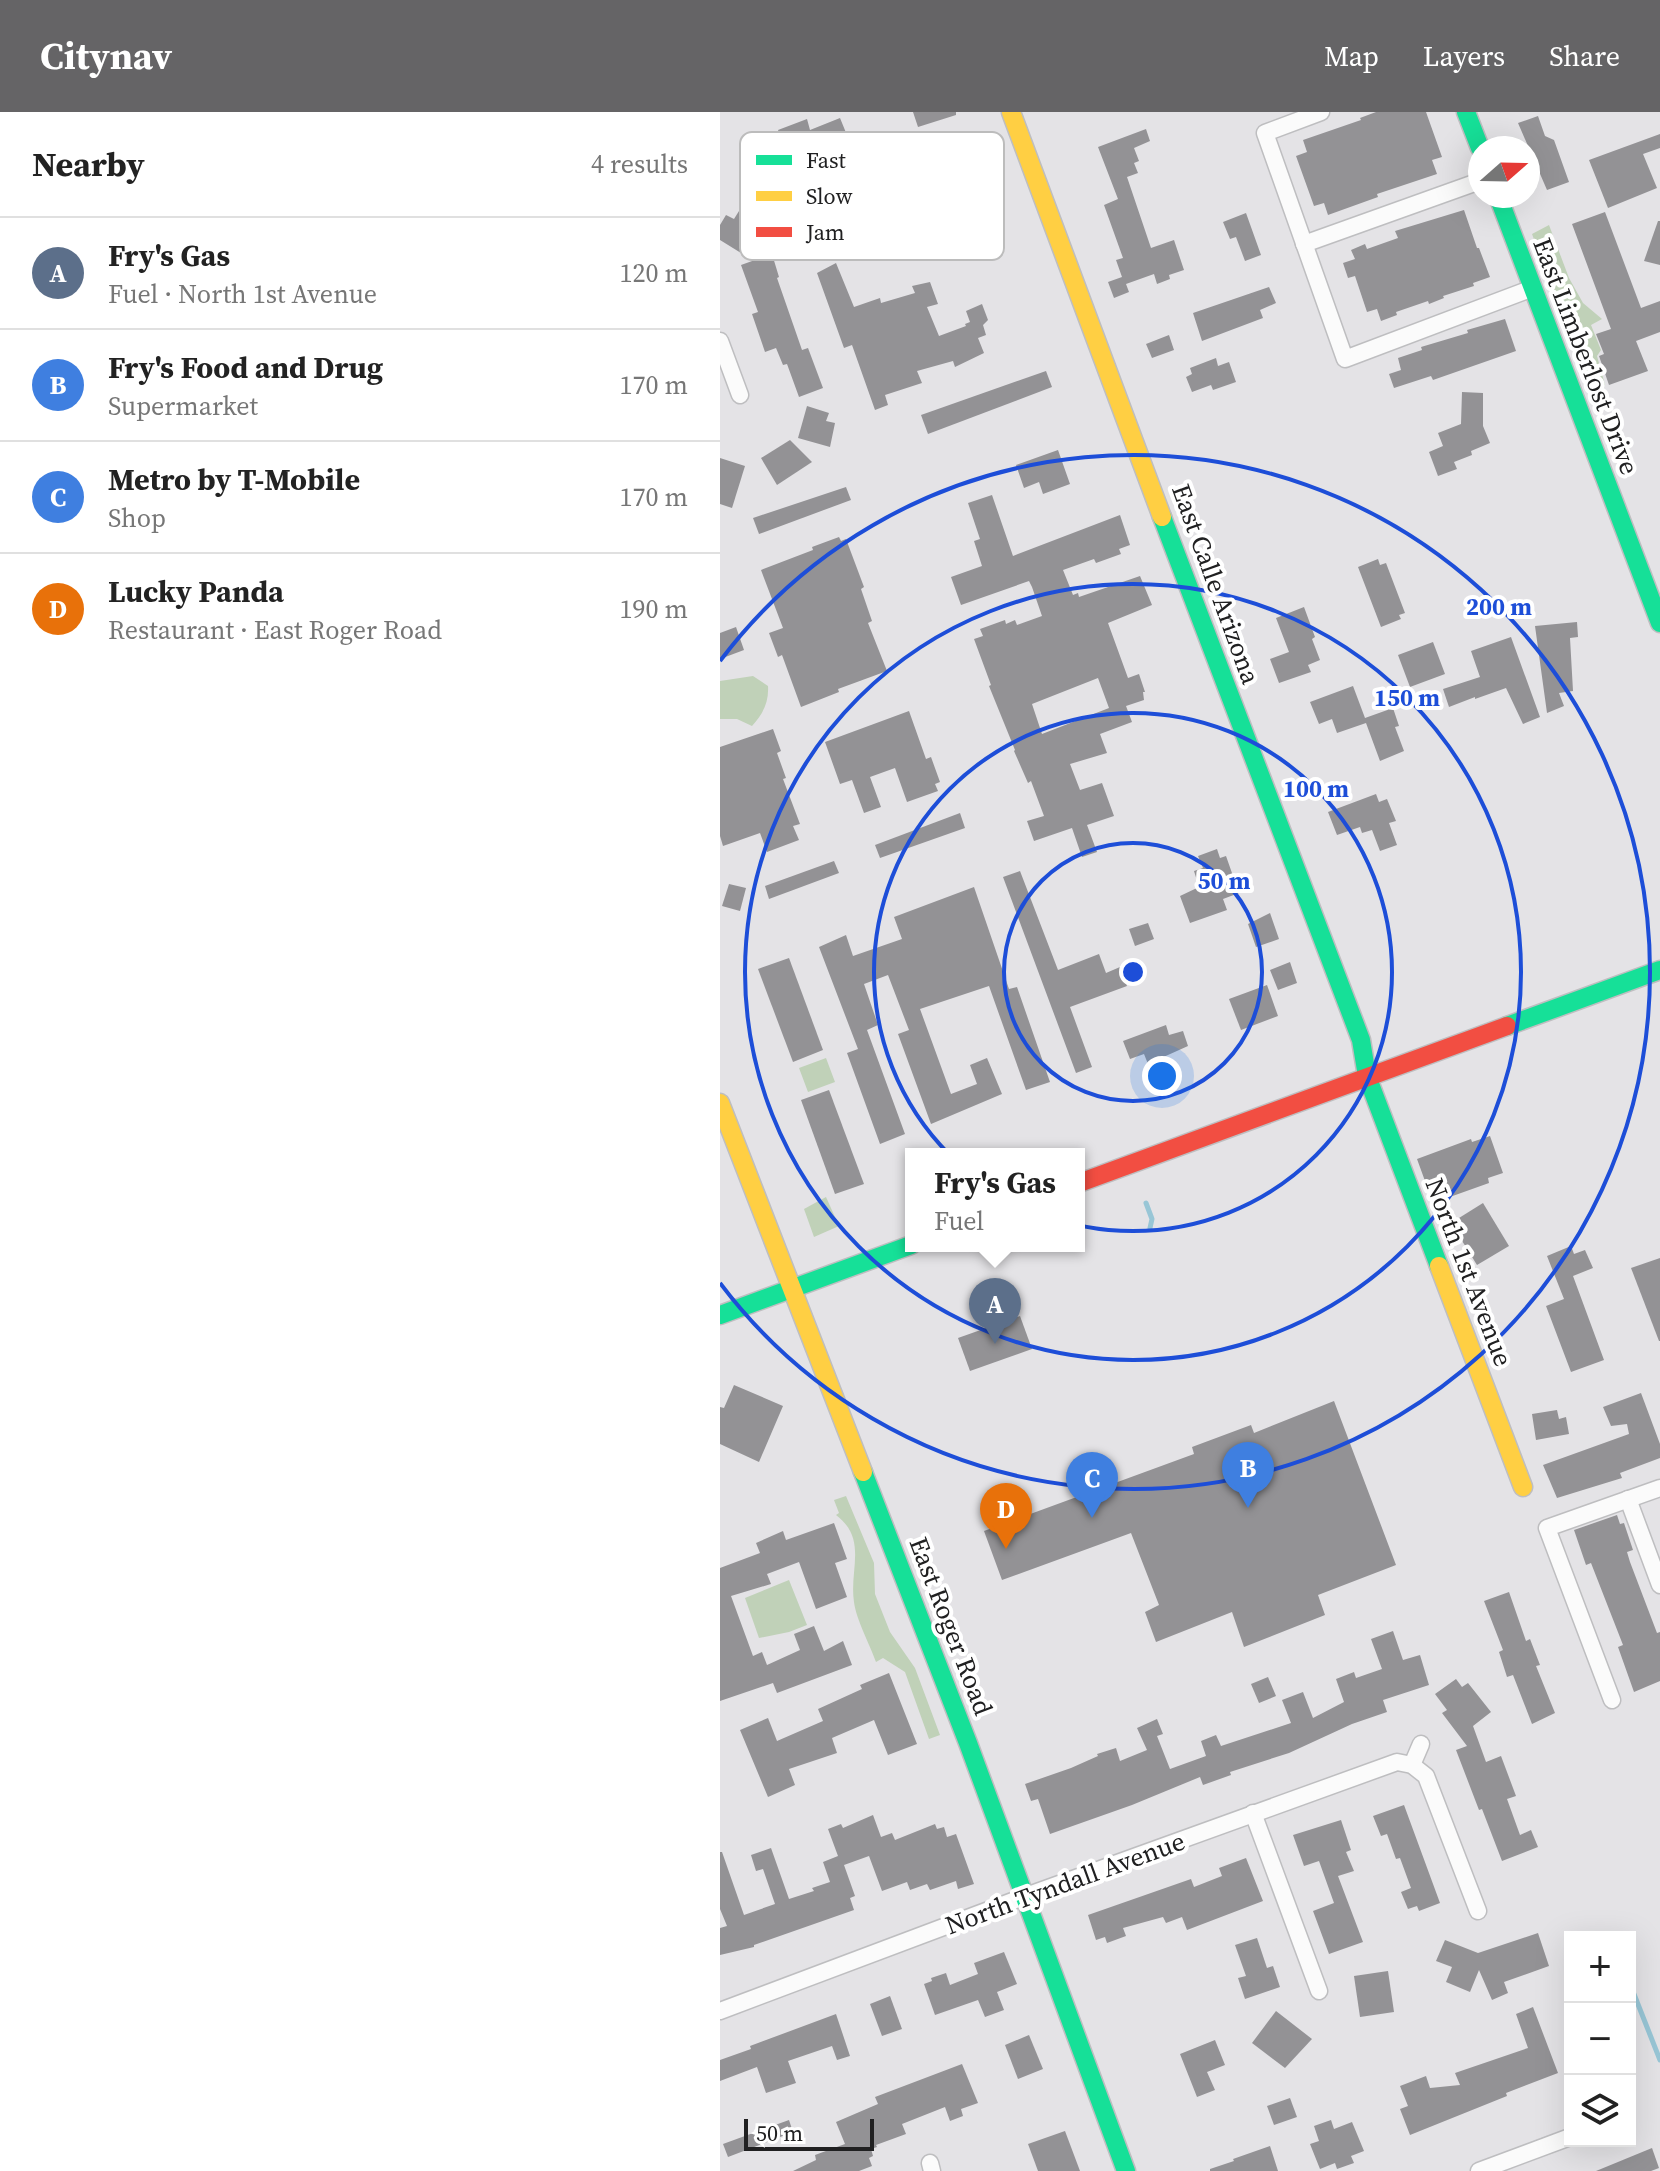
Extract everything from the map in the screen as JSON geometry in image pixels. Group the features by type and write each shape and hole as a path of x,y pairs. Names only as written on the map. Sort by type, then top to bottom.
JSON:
{"street":[{"name":"East Calle Arizona","path":"1011,112 1361,1040 1367,1076"},
{"path":"1321,112 1265,133 1345,359 1533,288"},
{"path":"1466,112 1475,136"},
{"path":"1304,244 1468,185"},
{"name":"East Limberlost Drive","path":"1503,208 1660,623"},
{"path":"720,341 740,395"},
{"path":"1085,1181 1660,970"},
{"name":"North 1st Avenue","path":"1367,1076 1523,1487"},
{"name":"East Roger Road","path":"720,1103 1026,1896 1126,2171"},
{"path":"720,1315 905,1247"},
{"path":"1612,1700 1547,1528 1660,1488"},
{"path":"1628,1499 1660,1585"},
{"path":"1421,1744 1412,1765 1426,1776 1431,1785 1478,1911"},
{"name":"North Tyndall Avenue","path":"720,2011 1388,1764 1412,1765"},
{"path":"1253,1813 1319,1991"},
{"path":"1479,2171 1564,2139"}],"green space":[{"path":"1549,225 1569,278 1583,303 1602,319 1591,325 1601,350 1597,356 1605,385 1591,390 1532,234"},
{"path":"753,676 768,686 766,703 756,721 752,726 737,719 720,719 720,681"},
{"path":"826,1058 835,1082 808,1092 799,1068"},
{"path":"826,1197 839,1226 814,1237 804,1209"},
{"path":"846,1496 874,1563 875,1594 890,1632 915,1668 940,1735 929,1739 905,1672 883,1658 876,1662 860,1624 853,1590 855,1556 852,1534 836,1515 839,1513 834,1500"},
{"path":"789,1580 807,1625 759,1638 745,1598"}],"building":[{"path":"913,112 956,112 956,115 918,127"},
{"path":"1376,112 1426,112 1442,157 1432,160 1437,174 1377,194 1378,197 1328,215 1324,203 1314,206 1296,156 1307,152 1303,140"},
{"path":"1538,116 1545,136 1554,140 1569,182 1547,190 1540,174 1540,136 1524,136 1518,123"},
{"path":"840,118 846,132 778,130 807,119 810,130"},
{"path":"1146,129 1150,141 1134,148 1139,161 1134,163 1138,173 1127,177 1151,248 1174,240 1184,270 1169,275 1170,279 1157,284 1154,274 1126,284 1129,292 1114,298 1108,282 1122,277 1116,260 1123,258 1104,205 1118,199 1098,147"},
{"path":"1660,134 1660,148 1643,154 1657,188 1608,208 1589,160"},
{"path":"1464,210 1490,277 1429,304 1428,301 1396,312 1397,315 1381,321 1377,309 1367,312 1355,276 1348,278 1343,263 1355,259 1351,250 1365,244 1367,249 1398,238 1395,231"},
{"path":"740,212 740,252 720,240 720,225 726,215 734,219"},
{"path":"1605,212 1641,308 1660,301 1660,332 1636,341 1648,371 1609,385 1599,356 1604,354 1596,334 1611,329 1572,224"},
{"path":"1246,213 1261,255 1245,261 1236,237 1230,239 1223,222"},
{"path":"1660,221 1660,265 1644,261"},
{"path":"755,260 774,260 802,350 808,348 823,388 799,397 787,364 783,365 776,348 765,352 752,314 758,312 741,265"},
{"path":"836,263 854,307 880,298 881,303 915,293 912,286 930,282 938,304 927,307 939,336 966,326 970,322 966,311 982,304 988,320 983,325 986,335 978,338 984,353 955,367 953,361 917,371 922,383 885,395 888,405 875,410 852,345 844,348 817,273"},
{"path":"1269,287 1276,303 1260,310 1263,318 1202,341 1193,313"},
{"path":"1505,319 1516,351 1433,380 1431,376 1394,388 1389,374 1401,370 1398,358 1422,350 1421,347 1468,333 1467,330"},
{"path":"1169,335 1174,350 1152,358 1146,344"},
{"path":"1216,358 1218,366 1229,362 1236,382 1213,390 1211,385 1192,392 1186,377 1192,374 1190,368"},
{"path":"1046,371 1052,387 928,434 921,415"},
{"path":"1462,392 1483,393 1483,426 1490,443 1454,462 1457,469 1438,476 1429,452 1443,446 1438,433 1461,424"},
{"path":"807,406 829,413 826,421 835,423 830,447 798,438"},
{"path":"790,440 812,462 777,485 761,458"},
{"path":"1058,450 1070,484 1043,494 1039,482 1024,488 1016,465"},
{"path":"720,458 745,466 732,508 720,504"},
{"path":"846,487 851,500 759,534 753,518"},
{"path":"992,495 1013,556 1120,515 1130,545 1119,549 1121,554 1063,570 1073,595 1078,593 1079,597 1140,576 1152,605 1108,623 1128,678 1139,674 1145,692 1144,700 1126,706 1132,722 1100,734 1107,753 1070,764 1080,790 1102,783 1114,816 1087,825 1097,852 1082,857 1072,828 1034,841 1027,821 1044,816 1031,781 1028,783 1014,751 974,639 983,636 980,629 1005,620 1006,624 1015,620 1017,625 1042,616 1029,581 961,605 951,577 982,566 974,541 980,539 968,503","holes":["1098,678 1109,708 1042,734 1032,704"]},
{"path":"839,537 841,541 846,539 864,587 861,589 872,621 868,623 887,671 801,707 782,655 778,657 769,633 783,628 761,570"},
{"path":"1378,559 1380,565 1386,563 1405,613 1399,615 1401,619 1381,627 1358,567"},
{"path":"1304,607 1320,660 1308,665 1311,672 1279,683 1270,659 1289,652 1276,618"},
{"path":"1577,622 1578,637 1570,638 1573,691 1559,693 1564,706 1547,713 1535,626"},
{"path":"736,627 744,650 720,659 720,633"},
{"path":"1511,637 1540,717 1523,724 1506,688 1449,707 1443,689 1480,677 1471,651"},
{"path":"1433,642 1445,674 1410,687 1398,655"},
{"path":"1353,686 1365,718 1393,708 1399,726 1395,727 1404,751 1380,761 1366,723 1337,733 1332,719 1319,724 1310,702"},
{"path":"909,711 926,759 931,757 940,782 935,784 938,791 907,802 895,768 870,777 881,807 864,813 852,780 840,784 825,742"},
{"path":"773,729 781,751 777,753 786,778 783,779 800,824 793,826 799,840 767,852 760,833 723,846 720,836 720,747"},
{"path":"1376,794 1379,802 1387,799 1396,821 1389,823 1397,845 1380,851 1372,830 1362,833 1360,827 1337,835 1328,812"},
{"path":"960,813 965,828 880,858 875,845"},
{"path":"1217,849 1220,858 1226,856 1239,893 1223,899 1227,910 1190,923 1180,896 1199,887 1194,871 1203,868 1198,856"},
{"path":"834,861 839,873 769,899 765,886"},
{"path":"1020,871 1058,970 1099,954 1106,973 1120,967 1127,986 1070,1007 1092,1067 1076,1073 1003,877"},
{"path":"729,884 746,888 740,911 722,906"},
{"path":"974,887 1009,989 1017,987 1050,1082 1026,1090 989,986 920,1009 951,1094 977,1084 970,1065 987,1058 1002,1094 931,1124 898,1034 909,1030 888,975 864,984 878,1025 867,1030 905,1134 880,1144 847,1053 858,1049 819,947 846,935 853,956 902,939 894,917"},
{"path":"1270,913 1279,939 1256,947 1248,924"},
{"path":"1148,923 1154,939 1135,946 1129,929"},
{"path":"789,958 823,1050 793,1062 758,969"},
{"path":"1290,962 1297,983 1278,990 1270,970"},
{"path":"1267,985 1278,1016 1241,1030 1229,999"},
{"path":"1166,1025 1169,1035 1183,1031 1188,1046 1148,1064 1144,1054 1130,1059 1123,1041"},
{"path":"829,1090 864,1184 835,1194 801,1100"},
{"path":"1490,1136 1503,1173 1488,1178 1489,1183 1433,1203 1417,1159 1471,1139 1472,1142"},
{"path":"1483,1203 1509,1246 1477,1265 1451,1223"},
{"path":"1571,1246 1574,1254 1585,1250 1593,1268 1573,1276 1604,1360 1571,1372 1546,1306 1564,1299 1547,1256"},
{"path":"1660,1258 1660,1341 1659,1341 1631,1268"},
{"path":"1020,1316 1032,1349 970,1371 958,1338"},
{"path":"734,1385 783,1406 759,1462 720,1444 720,1407 724,1408"},
{"path":"1641,1393 1660,1444 1660,1458 1620,1473 1622,1478 1557,1498 1543,1465 1629,1434 1627,1424 1611,1426 1603,1407"},
{"path":"1334,1401 1396,1565 1318,1595 1325,1615 1244,1647 1232,1612 1156,1642 1145,1612 1159,1605 1131,1533 1002,1580 984,1531 1194,1454 1192,1447 1251,1425 1254,1433"},
{"path":"1557,1410 1559,1419 1566,1417 1569,1434 1536,1440 1532,1414"},
{"path":"1617,1515 1620,1524 1624,1523 1633,1550 1627,1552 1630,1562 1657,1633 1660,1632 1660,1681 1634,1692 1618,1647 1623,1645 1591,1563 1586,1565 1574,1530"},
{"path":"834,1523 847,1559 835,1563 847,1597 816,1609 799,1562 767,1574 771,1584 731,1596 753,1656 762,1652 767,1665 800,1650 794,1634 814,1626 824,1651 843,1641 852,1665 777,1693 773,1683 720,1701 720,1568 760,1553 756,1543 783,1531 786,1540"},
{"path":"1509,1592 1526,1641 1530,1639 1540,1665 1536,1666 1555,1713 1532,1724 1513,1675 1507,1677 1499,1652 1503,1650 1484,1601"},
{"path":"1393,1631 1403,1660 1420,1655 1429,1685 1383,1700 1387,1712 1352,1724 1289,1753 1230,1772 1231,1775 1203,1785 1200,1777 1050,1834 1038,1799 1031,1801 1025,1784 1116,1748 1120,1761 1147,1750 1137,1728 1157,1719 1163,1734 1157,1736 1170,1769 1206,1756 1201,1741 1216,1735 1221,1746 1291,1723 1282,1700 1303,1692 1313,1718 1344,1702 1336,1679 1354,1672 1356,1678 1382,1669 1371,1639"},
{"path":"889,1673 917,1744 888,1755 874,1720 832,1738 837,1753 789,1769 795,1785 768,1797 740,1730 768,1718 777,1741 823,1721 818,1709 862,1689 860,1685"},
{"path":"1268,1677 1276,1696 1259,1703 1251,1684"},
{"path":"1456,1679 1462,1687 1468,1683 1491,1712 1473,1726 1486,1762 1501,1756 1516,1796 1507,1799 1520,1835 1531,1830 1538,1847 1502,1861 1456,1750 1467,1746 1442,1713 1447,1710 1435,1694"},
{"path":"1404,1805 1440,1903 1419,1911 1417,1906 1408,1909 1401,1892 1411,1888 1400,1858 1396,1859 1387,1834 1381,1836 1373,1816"},
{"path":"873,1815 881,1837 892,1833 895,1840 935,1824 937,1829 944,1827 947,1837 956,1834 974,1884 958,1889 956,1881 930,1890 927,1884 910,1890 907,1882 882,1891 869,1856 844,1865 855,1896 850,1898 854,1910 754,1947 720,1955 720,1928 727,1926 720,1909 720,1852 744,1915 775,1904 763,1869 756,1871 751,1855 771,1848 789,1899 814,1891 812,1888 830,1882 823,1862 838,1856 828,1829 841,1824 843,1828"},
{"path":"1341,1820 1351,1850 1346,1852 1354,1871 1338,1876 1363,1942 1329,1954 1313,1911 1334,1903 1319,1861 1304,1866 1293,1835"},
{"path":"1246,1858 1263,1901 1187,1930 1182,1917 1166,1923 1163,1917 1123,1928 1126,1936 1107,1943 1105,1937 1096,1940 1088,1915 1191,1879 1194,1887 1222,1876 1219,1868"},
{"path":"1538,1933 1549,1966 1504,1982 1508,1993 1492,2000 1479,1970 1470,1992 1446,1982 1452,1967 1436,1961 1445,1940 1478,1953"},
{"path":"1257,1938 1267,1968 1273,1966 1280,1987 1245,1999 1238,1978 1246,1976 1235,1945"},
{"path":"1004,1952 1017,1984 997,1992 1004,2010 985,2017 978,2000 935,2015 924,1984 946,1973 950,1985 978,1974 974,1963"},
{"path":"1388,1971 1394,2012 1360,2017 1354,1976"},
{"path":"890,1996 902,2029 882,2036 870,2004"},
{"path":"1533,2007 1558,2073 1410,2135 1400,2109 1408,2106 1400,2086 1426,2076 1430,2088 1460,2085 1455,2073 1528,2048 1516,2014"},
{"path":"1276,2011 1312,2039 1285,2068 1252,2043"},
{"path":"836,2014 850,2056 837,2060 832,2046 788,2061 796,2083 766,2093 757,2067 720,2081 720,2060"},
{"path":"1029,2035 1043,2069 1018,2079 1005,2045"},
{"path":"1215,2040 1225,2065 1207,2072 1215,2090 1197,2097 1180,2054"},
{"path":"962,2064 978,2103 961,2109 963,2116 950,2121 945,2107 902,2124 906,2134 876,2145 871,2149 873,2156 869,2158 872,2166 859,2171 793,2171 816,2160 815,2155 845,2144 836,2122 878,2104 875,2097"},
{"path":"1290,2098 1297,2117 1274,2125 1267,2106"},
{"path":"789,2120 793,2132 728,2157 723,2144"},
{"path":"1331,2120 1334,2129 1352,2122 1364,2151 1351,2156 1354,2163 1337,2169 1335,2163 1320,2169 1310,2144 1319,2141 1314,2126"},
{"path":"1065,2131 1080,2171 1038,2171 1028,2144"},
{"path":"1270,2146 1278,2171 1210,2171 1233,2159"},
{"path":"1652,2148 1659,2168 1651,2171 1596,2171"}],"waterway":[{"path":"1146,1203 1152,1219 1150,1228"},
{"path":"1636,1999 1660,2060"}],"traffic: fast":[{"path":"1466,112 1475,136"},
{"path":"1503,208 1660,623"},
{"path":"1162,517 1361,1040 1367,1076 1439,1266"},
{"path":"1507,1026 1660,970"},
{"path":"720,1315 905,1247"},
{"path":"863,1472 968,1743 1126,2171"}],"traffic: slow":[{"path":"1011,112 1162,517"},
{"path":"720,1103 863,1472"},
{"path":"1439,1266 1523,1487"}],"traffic: jam":[{"path":"1085,1181 1507,1026"}],"place":[{"name":"Fry's Gas","path":"995,1344"},
{"name":"Fry's Food and Drug","path":"1248,1508"},
{"name":"Metro by T-Mobile","path":"1092,1518"},
{"name":"Lucky Panda","path":"1006,1549"}]}
